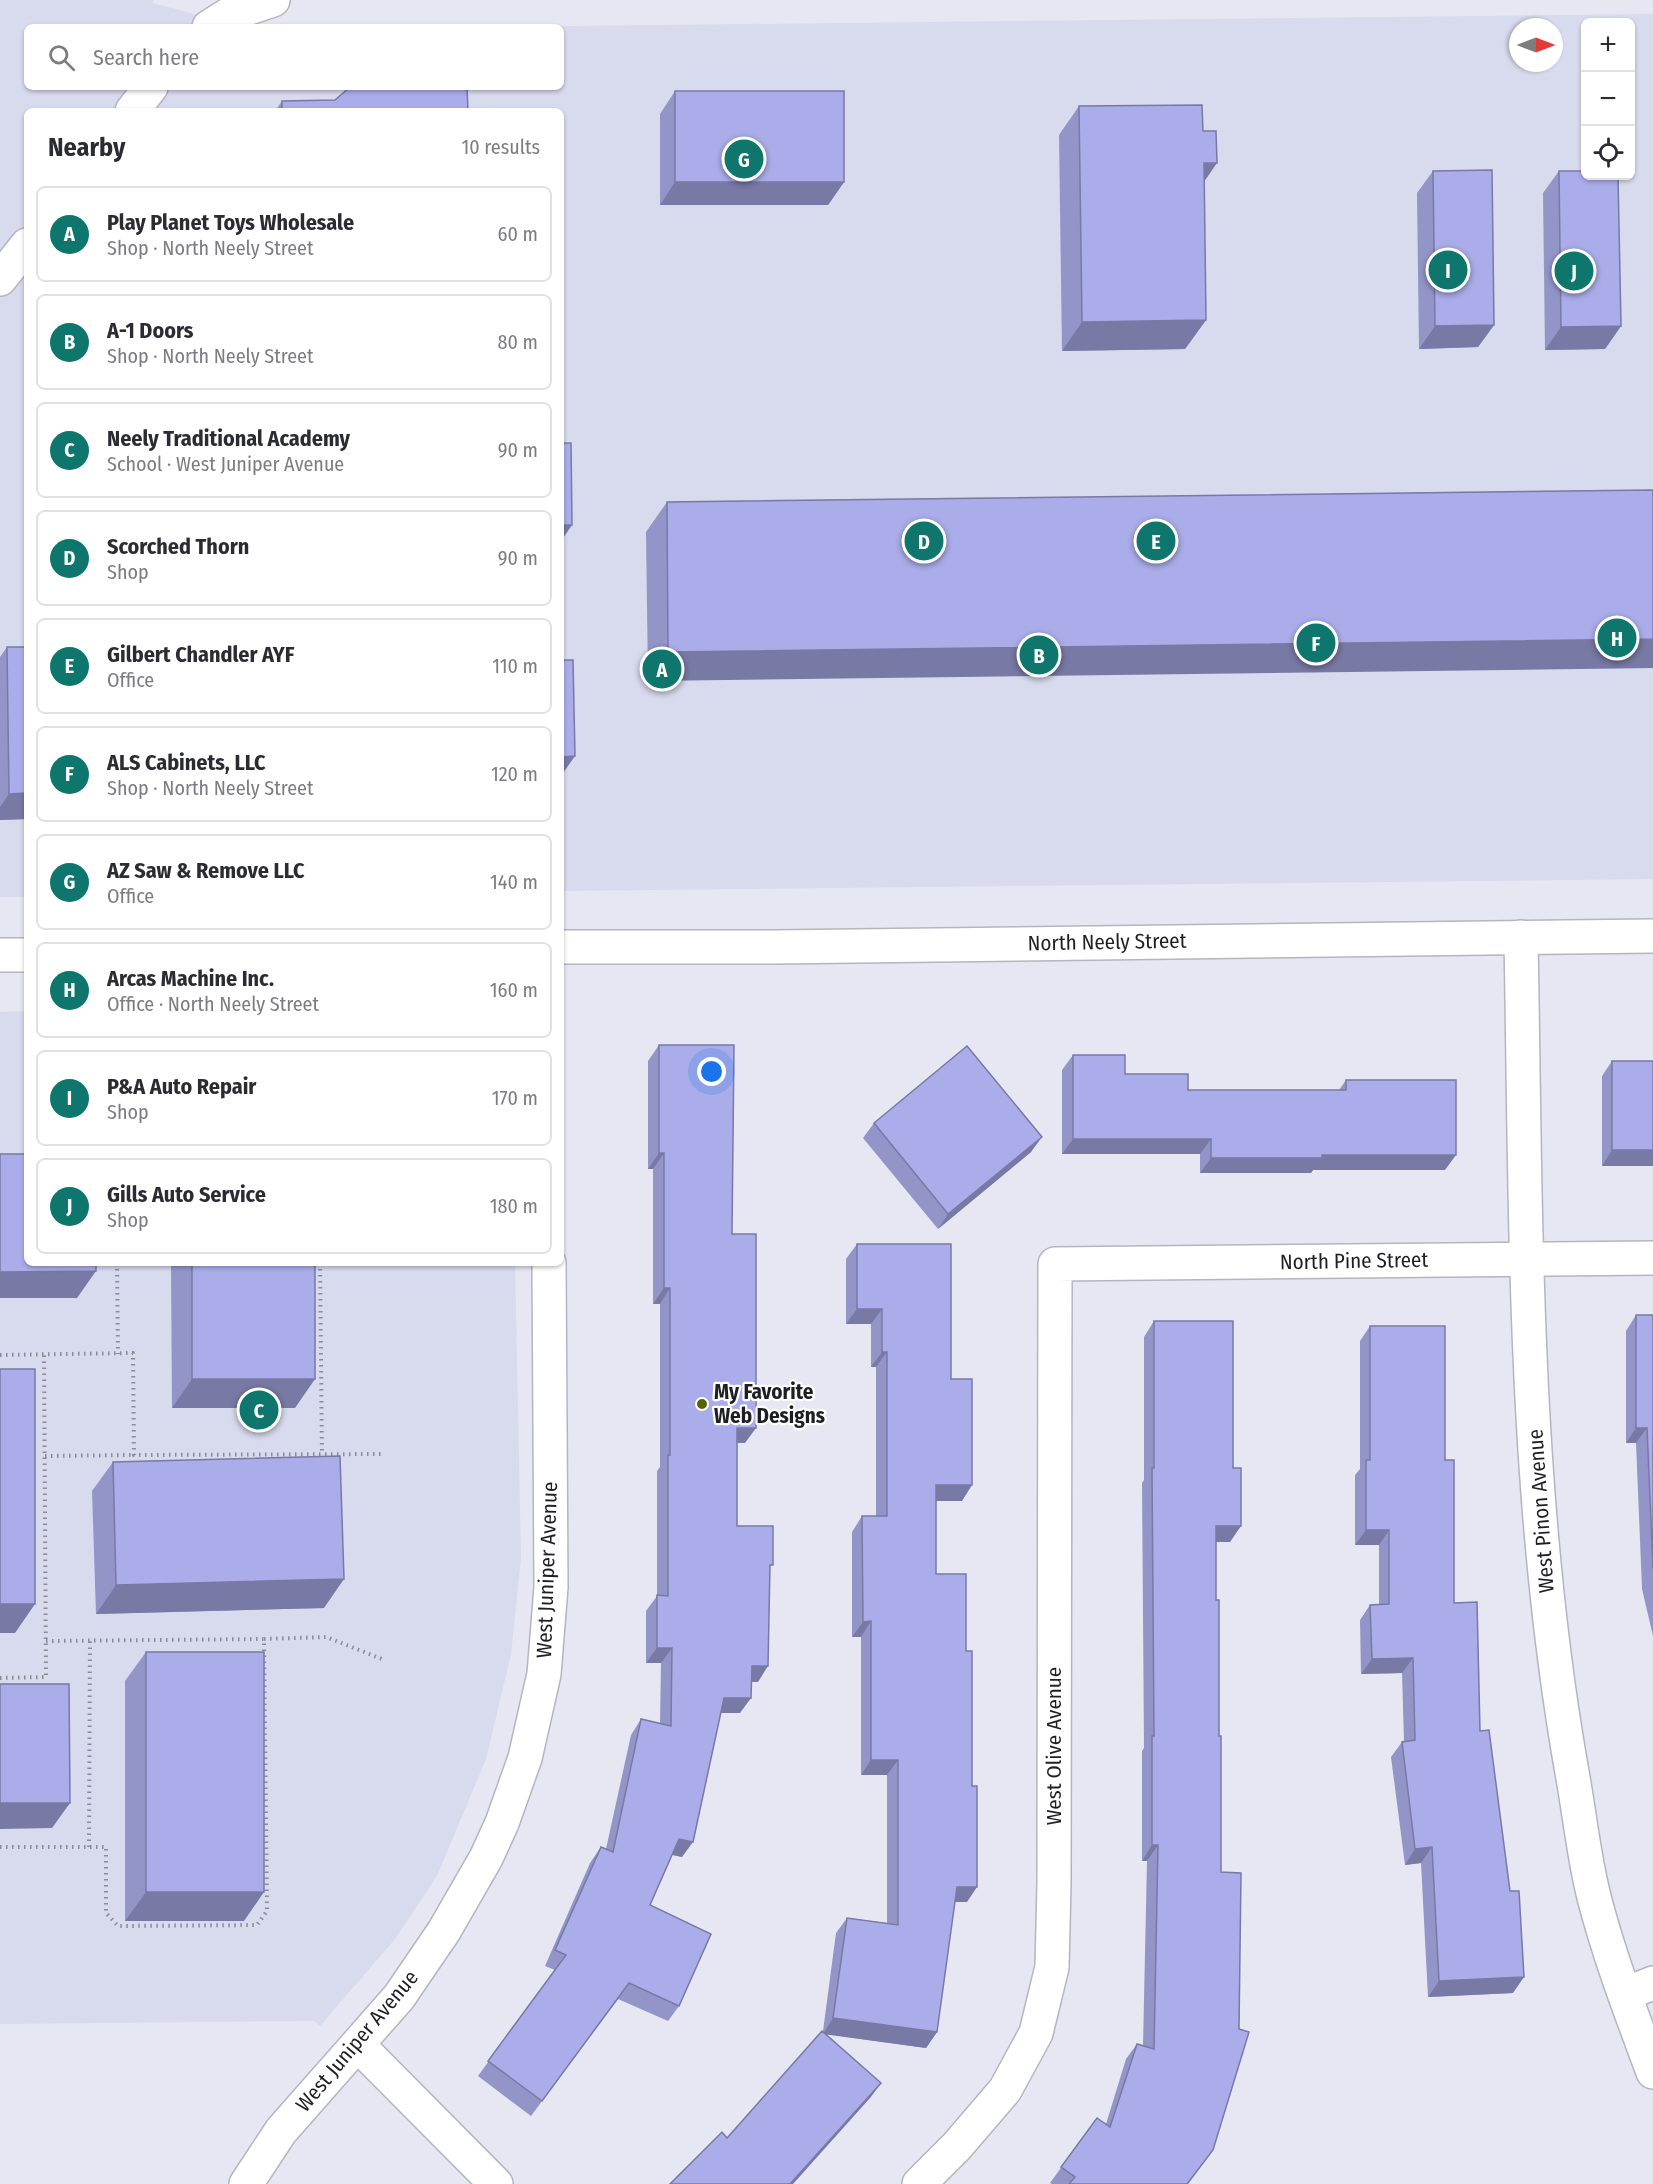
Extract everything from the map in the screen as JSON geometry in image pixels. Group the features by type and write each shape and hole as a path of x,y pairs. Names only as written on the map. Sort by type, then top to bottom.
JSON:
{"street":[{"path":"199,24 218,0"},
{"path":"213,24 228,15 273,0"},
{"path":"134,108 148,90"},
{"path":"0,279 24,249"},
{"name":"North Neely Street","path":"564,947 774,947 1653,936"},
{"name":"West Pinon Avenue","path":"1521,937 1527,1260 1539,1516 1545,1589 1560,1706 1594,1897 1639,1988 1653,2072"},
{"path":"0,955 24,955"},
{"name":"North Pine Street","path":"1055,1264 1653,1258"},
{"name":"West Olive Avenue","path":"919,2184 957,2146 1005,2090 1036,2033 1052,1967 1055,1264"},
{"name":"West Juniper Avenue","path":"246,2184 281,2131 399,1997 444,1931 486,1858 502,1823 525,1758 544,1674 551,1587 549,1266"},
{"path":"358,2045 496,2184"}],"path":[{"path":"117,1266 118,1354"},
{"path":"320,1266 322,1454"},
{"path":"0,1355 133,1353 134,1455"},
{"path":"0,1678 46,1677 44,1354"},
{"path":"44,1456 384,1454"},
{"path":"46,1641 326,1637 382,1659"},
{"path":"0,1847 106,1846 106,1913 118,1926 257,1925 267,1911 264,1639"},
{"path":"89,1846 90,1641"}],"shaded area":[{"path":"0,0 154,0 152,3 233,24 24,24 24,90 564,90 564,26 1653,14 1653,879 564,891 564,108 24,108 24,897 0,897"},
{"path":"24,1011 24,1266 515,1266 521,1558 511,1654 486,1759 437,1876 395,1939 320,2026 314,2021 0,2024 0,1012"}],"building":[{"path":"347,90 467,90 468,108 282,108 282,101 335,100"},
{"path":"675,91 844,91 844,182 675,182"},
{"path":"1202,105 1203,131 1216,131 1217,163 1204,163 1206,320 1082,322 1079,106"},
{"path":"1492,170 1494,325 1435,326 1433,171"},
{"path":"1559,171 1581,171 1581,180 1618,180 1621,326 1561,327"},
{"path":"564,443 571,443 572,525 564,525"},
{"path":"1653,490 1653,639 668,652 667,502"},
{"path":"7,647 24,647 24,793 9,794"},
{"path":"564,660 573,660 575,756 564,757"},
{"path":"659,1045 734,1045 732,1234 756,1234 756,1428 737,1428 737,1526 773,1526 768,1666 752,1666 751,1698 724,1698 693,1842 679,1839 650,1905 711,1934 679,2006 629,1983 542,2101 488,2061 566,1955 555,1950 601,1847 613,1852 641,1719 671,1726 672,1648 657,1648 657,1595 668,1596 668,1455 670,1455 670,1288 664,1288 664,1153 659,1153"},
{"path":"967,1046 1042,1137 948,1214 874,1123"},
{"path":"1073,1055 1125,1055 1125,1074 1188,1074 1188,1090 1346,1090 1346,1080 1456,1080 1456,1155 1211,1158 1211,1139 1073,1139"},
{"path":"1612,1061 1653,1061 1653,1150 1612,1150"},
{"path":"0,1154 24,1154 24,1266 96,1266 96,1271 0,1272"},
{"path":"857,1244 951,1244 951,1379 972,1379 972,1485 936,1485 936,1574 966,1574 966,1651 972,1651 972,1786 977,1786 977,1887 957,1887 937,2032 833,2018 847,1918 898,1925 898,1760 871,1760 871,1621 863,1622 862,1516 887,1516 887,1352 882,1352 882,1309 857,1309"},
{"path":"192,1266 315,1266 315,1379 192,1379"},
{"path":"1636,1315 1653,1315 1653,1569 1647,1428 1636,1428"},
{"path":"1154,1321 1233,1321 1233,1468 1241,1468 1241,1526 1216,1526 1216,1600 1219,1600 1219,1736 1221,1736 1221,1872 1241,1873 1239,2029 1249,2032 1213,2150 1187,2184 1069,2184 1075,2177 1061,2167 1097,2118 1110,2127 1137,2044 1154,2049 1158,1845 1152,1845"},
{"path":"1370,1326 1445,1326 1445,1460 1454,1460 1454,1603 1477,1602 1480,1731 1489,1730 1510,1891 1519,1891 1524,1977 1439,1981 1432,1847 1415,1849 1402,1742 1415,1740 1413,1658 1372,1659 1370,1605 1389,1604 1389,1530 1366,1530 1366,1460 1370,1460"},
{"path":"0,1369 35,1369 35,1604 0,1604"},
{"path":"340,1456 344,1579 116,1585 113,1462"},
{"path":"146,1652 264,1652 264,1892 146,1892"},
{"path":"0,1684 69,1684 70,1803 0,1803"},
{"path":"822,2031 881,2083 790,2184 670,2184 722,2132 727,2138"}],"place":[{"name":"AZ Saw & Remove LLC","path":"744,159"},
{"name":"P&A Auto Repair","path":"1448,270"},
{"name":"Gills Auto Service","path":"1574,271"},
{"name":"Scorched Thorn","path":"924,541"},
{"name":"Gilbert Chandler AYF","path":"1156,541"},
{"name":"Arcas Machine Inc.","path":"1617,638"},
{"name":"ALS Cabinets, LLC","path":"1316,643"},
{"name":"A-1 Doors","path":"1039,655"},
{"name":"Play Planet Toys Wholesale","path":"662,669"},
{"name":"My Favorite Web Designs","path":"702,1404"},
{"name":"Neely Traditional Academy","path":"259,1410"}]}
